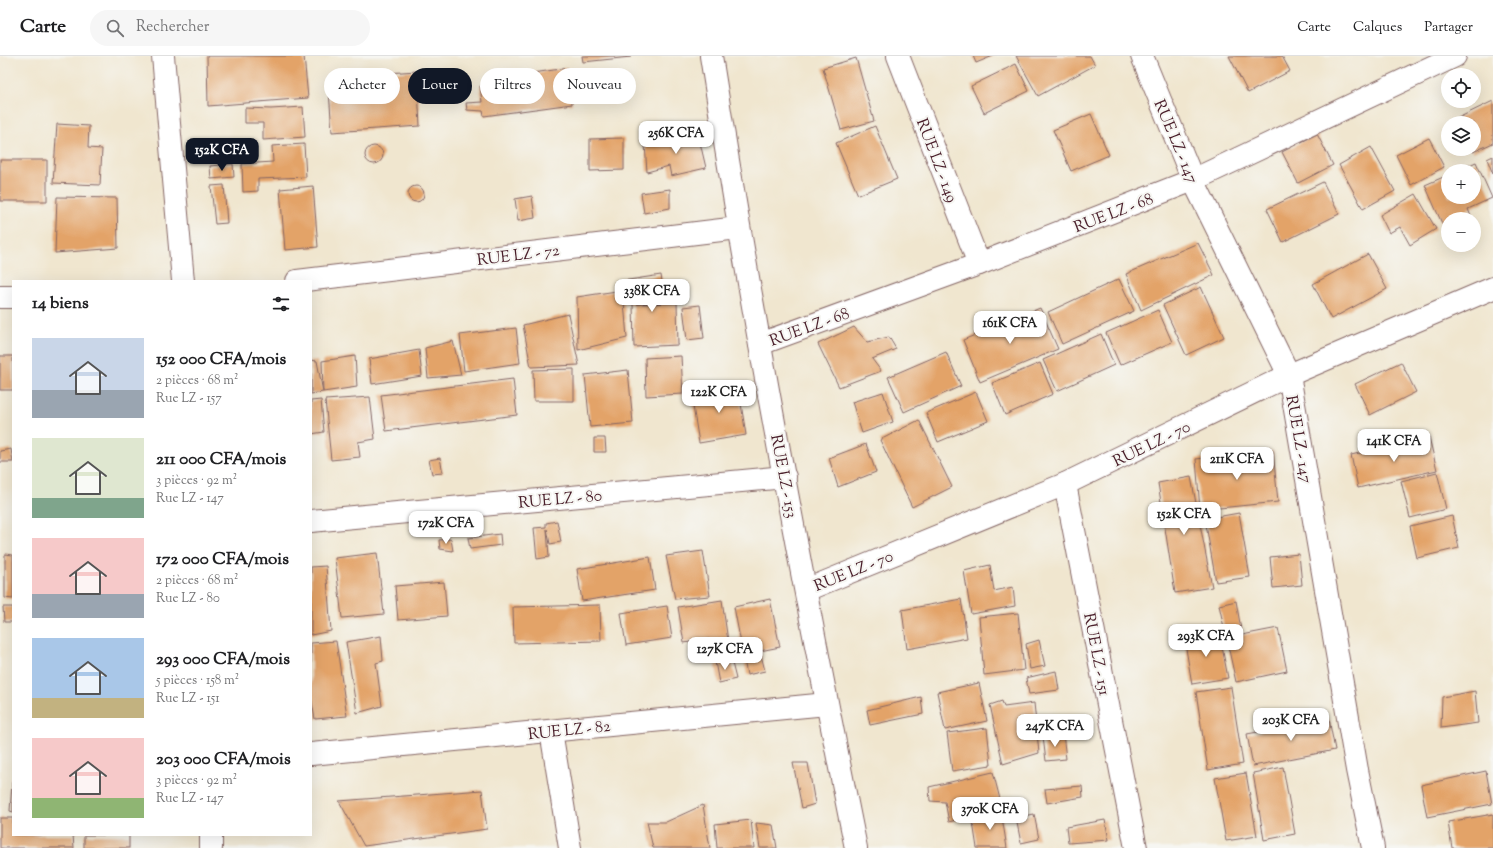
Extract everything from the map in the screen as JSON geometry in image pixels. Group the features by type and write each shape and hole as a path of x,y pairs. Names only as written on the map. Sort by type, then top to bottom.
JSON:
{"street":[{"path":"163,56 183,280"},
{"name":"RUE LZ - 153","path":"711,56 738,228 827,704 856,848"},
{"name":"RUE LZ - 149","path":"898,56 979,264"},
{"name":"RUE LZ - 147","path":"1142,56 1193,180 1289,375 1357,770 1373,848"},
{"name":"RUE LZ - 68","path":"760,344 979,264 1193,180 1455,56"},
{"name":"RUE LZ - 72","path":"305,280 738,228"},
{"name":"RUE LZ - 70","path":"806,590 1065,484 1289,375 1493,288"},
{"path":"0,297 12,297"},
{"name":"RUE LZ - 80","path":"312,521 785,477"},
{"name":"RUE LZ - 151","path":"1065,484 1136,848"},
{"name":"RUE LZ - 82","path":"312,754 827,704"},
{"path":"551,731 570,848"},
{"path":"211,836 211,848"}],"building":[{"path":"207,56 304,56 308,98 208,106"},
{"path":"582,56 631,56 631,57 583,62"},
{"path":"973,56 993,56 976,63"},
{"path":"1016,56 1090,56 1095,65 1038,96"},
{"path":"1229,56 1282,56 1290,71 1248,93"},
{"path":"856,58 874,121 841,130 823,68"},
{"path":"1016,64 1029,91 984,113 971,86"},
{"path":"553,70 553,104 572,104 484,116 483,111 467,110 466,104 472,104 472,103 480,102 480,104 545,104 545,71"},
{"path":"400,72 408,72 408,104 419,104 420,126 332,132 330,104 400,104"},
{"path":"1493,101 1493,143 1481,148 1481,116 1462,116"},
{"path":"303,107 305,137 263,140 263,123 245,123 245,108 271,109"},
{"path":"1091,114 1109,155 1071,171 1053,130"},
{"path":"57,124 89,126 88,148 102,149 100,185 53,183"},
{"path":"875,126 897,179 858,195 836,143"},
{"path":"698,134 706,168 671,176 669,166 647,172 645,144"},
{"path":"1317,134 1333,165 1298,183 1282,152"},
{"path":"624,138 624,170 590,171 590,139"},
{"path":"1429,138 1442,164 1441,164 1441,169 1411,185 1396,155"},
{"path":"304,144 306,177 258,179 258,191 243,192 242,164 273,162 272,146"},
{"path":"374,146 380,149 383,155 380,161 374,164 368,161 365,155 368,149"},
{"path":"1371,147 1395,191 1363,209 1339,165"},
{"path":"1493,156 1493,174 1487,159"},
{"path":"0,160 47,160 47,201 0,201"},
{"path":"233,164 234,177 211,179 210,166"},
{"path":"1481,173 1492,198 1481,203"},
{"path":"1441,178 1441,204 1479,204 1468,209 1469,212 1441,212 1441,221 1425,185"},
{"path":"1323,182 1339,214 1283,242 1267,209"},
{"path":"224,185 227,223 215,224 211,186"},
{"path":"313,186 318,247 285,250 280,189"},
{"path":"416,186 422,188 424,194 422,200 416,202 410,200 408,194 410,188"},
{"path":"670,189 670,208 644,213 641,193"},
{"path":"1416,194 1436,229 1410,245 1400,227 1389,233 1380,215"},
{"path":"532,196 535,218 518,221 515,199"},
{"path":"57,197 117,198 118,248 55,253"},
{"path":"1198,243 1214,275 1141,310 1126,274"},
{"path":"1368,254 1387,289 1331,319 1313,284"},
{"path":"661,275 665,301 637,304 677,303 678,345 634,347 633,304 629,304 622,281"},
{"path":"1119,279 1134,311 1062,344 1048,312"},
{"path":"1201,287 1224,337 1186,355 1163,305"},
{"path":"623,290 627,338 578,350 577,297"},
{"path":"700,305 704,338 687,340 683,307"},
{"path":"1040,308 1058,349 980,382 963,340"},
{"path":"1158,310 1172,342 1120,365 1106,333"},
{"path":"568,314 579,365 531,367 523,325"},
{"path":"854,327 867,342 889,337 896,349 872,359 881,371 839,387 818,344"},
{"path":"516,328 520,363 464,371 460,335"},
{"path":"1101,334 1114,365 1057,391 1043,360"},
{"path":"453,341 461,375 428,378 425,348"},
{"path":"419,350 422,376 372,384 369,359"},
{"path":"946,352 961,386 904,412 888,377"},
{"path":"0,356 12,356 12,390 0,390"},
{"path":"355,356 357,387 323,392 322,361"},
{"path":"681,356 683,394 646,396 645,358"},
{"path":"312,360 317,361 323,392 312,394"},
{"path":"1401,362 1416,392 1370,415 1355,384"},
{"path":"1040,363 1053,394 1005,415 992,383"},
{"path":"574,369 574,401 534,401 533,370"},
{"path":"628,370 633,423 590,427 585,375"},
{"path":"513,379 517,415 386,431 381,395"},
{"path":"738,385 746,435 699,443 691,394"},
{"path":"883,392 893,422 862,433 852,402"},
{"path":"976,392 988,421 938,442 926,413"},
{"path":"370,397 375,439 358,442 360,457 331,460 325,400"},
{"path":"321,400 324,432 312,434 312,401"},
{"path":"919,420 952,487 912,507 880,440"},
{"path":"1429,437 1437,470 1358,488 1351,455"},
{"path":"594,438 605,438 606,452 594,452"},
{"path":"866,444 876,472 838,487 829,458"},
{"path":"11,449 12,462 0,462 0,451"},
{"path":"1273,451 1278,502 1200,510 1196,459"},
{"path":"440,458 443,473 432,474 429,460"},
{"path":"1437,472 1446,509 1410,518 1401,481"},
{"path":"1191,477 1212,587 1175,593 1158,483"},
{"path":"1239,513 1250,577 1216,582 1205,519"},
{"path":"1452,516 1459,548 1417,558 1410,526"},
{"path":"557,521 561,542 550,544 547,529 549,557 537,559 534,528 546,527 546,523"},
{"path":"500,534 501,545 470,549 468,538"},
{"path":"451,539 453,551 440,549 439,540"},
{"path":"703,551 710,596 675,599 666,556"},
{"path":"377,553 384,614 342,618 335,558"},
{"path":"5,554 12,555 12,599 5,598"},
{"path":"1299,554 1302,585 1273,588 1270,557"},
{"path":"650,557 655,590 582,601 577,569"},
{"path":"990,565 994,591 1013,587 1015,606 971,614 964,571"},
{"path":"326,566 331,631 312,635 312,567"},
{"path":"444,582 447,616 398,620 395,586"},
{"path":"770,599 780,647 760,651 765,671 747,675 734,607"},
{"path":"961,599 967,638 907,649 902,610"},
{"path":"722,600 729,648 715,650 709,639 684,643 678,607"},
{"path":"1236,601 1242,635 1278,628 1287,671 1236,682 1219,605"},
{"path":"600,605 601,641 514,643 513,607"},
{"path":"667,606 672,638 626,645 621,613"},
{"path":"3,607 12,607 12,622 4,622"},
{"path":"1018,613 1024,670 984,675 979,617"},
{"path":"1219,631 1228,678 1192,684 1184,637"},
{"path":"381,636 383,661 376,663 382,706 357,713 346,642"},
{"path":"1039,640 1045,666 1030,669 1026,644"},
{"path":"336,641 347,716 315,719 312,702 312,643"},
{"path":"731,659 736,679 719,683 715,662"},
{"path":"1056,671 1059,690 1029,694 1026,678"},
{"path":"979,683 987,721 945,730 937,692"},
{"path":"1231,687 1243,764 1208,770 1196,692"},
{"path":"1475,691 1478,723 1441,728 1442,697"},
{"path":"921,697 923,714 870,725 867,710"},
{"path":"1002,701 1004,707 1034,703 1039,753 1003,764 990,705"},
{"path":"1329,719 1335,750 1253,766 1247,734"},
{"path":"987,728 991,765 952,771 947,733"},
{"path":"1063,734 1066,759 1046,761 1043,737"},
{"path":"793,763 808,763 815,804 802,808"},
{"path":"1283,767 1295,834 1264,840 1253,773"},
{"path":"1486,771 1492,804 1427,817 1421,785"},
{"path":"993,772 1002,807 949,822 945,802 930,801 929,787"},
{"path":"1246,773 1257,836 1226,841 1215,778"},
{"path":"12,782 12,812 10,811"},
{"path":"1082,786 1083,797 1047,803 1045,789"},
{"path":"482,790 487,829 364,846 339,801"},
{"path":"703,805 710,848 653,848 647,822 666,822"},
{"path":"1001,811 1007,848 977,848 972,816"},
{"path":"1034,814 1039,839 1021,843 1016,818"},
{"path":"1493,814 1493,848 1452,848 1448,822"},
{"path":"0,818 12,818 12,836 73,836 74,848 0,848"},
{"path":"751,820 754,848 717,848 715,824"},
{"path":"1105,820 1109,840 1068,843 1066,827"},
{"path":"756,823 773,825 777,848 760,848"},
{"path":"84,836 129,836 129,848 84,848"}]}
